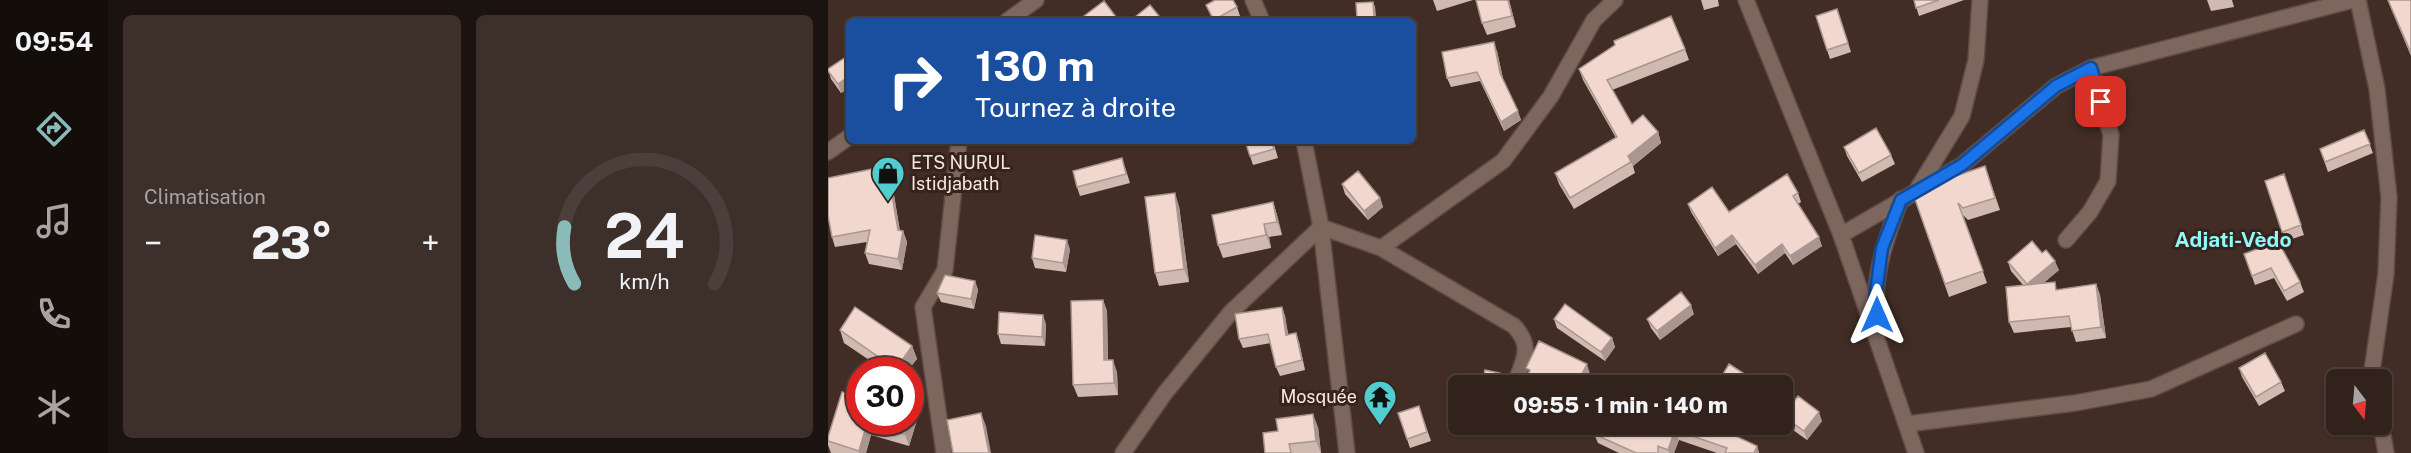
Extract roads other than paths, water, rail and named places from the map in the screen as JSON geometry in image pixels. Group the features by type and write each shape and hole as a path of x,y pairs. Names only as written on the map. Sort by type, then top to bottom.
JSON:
{"street":[{"path":"1012,18 1036,0"},
{"path":"1253,0 1261,18"},
{"path":"1381,248 1503,161 1551,96 1594,20 1615,0"},
{"path":"1746,0 1841,235 1916,453"},
{"path":"1917,190 1962,116 1976,60 1980,0"},
{"path":"1841,235 1962,165 2056,86 2091,68 2352,0"},
{"path":"2358,0 2376,89 2389,197 2386,274 2372,369"},
{"path":"2066,240 2090,212 2108,181 2111,135 2091,68"},
{"path":"828,152 846,139"},
{"path":"944,453 923,307 945,270 959,144"},
{"path":"1305,144 1321,227 1347,453"},
{"path":"1880,347 1875,299 1882,248 1901,200"},
{"path":"1321,227 1381,248 1514,326 1524,336 1527,348 1518,375"},
{"path":"1123,453 1165,393 1231,312 1321,227"},
{"path":"1907,424 2075,403 2151,389 2296,324"},
{"path":"2383,435 2386,453"}],"place":[{"name":"ETS NURUL Istidjabath","path":"888,202"},
{"name":"Mosquée","path":"1380,426"}],"district":[{"name":"Adjati-Vèdo","path":"2233,240"}]}
